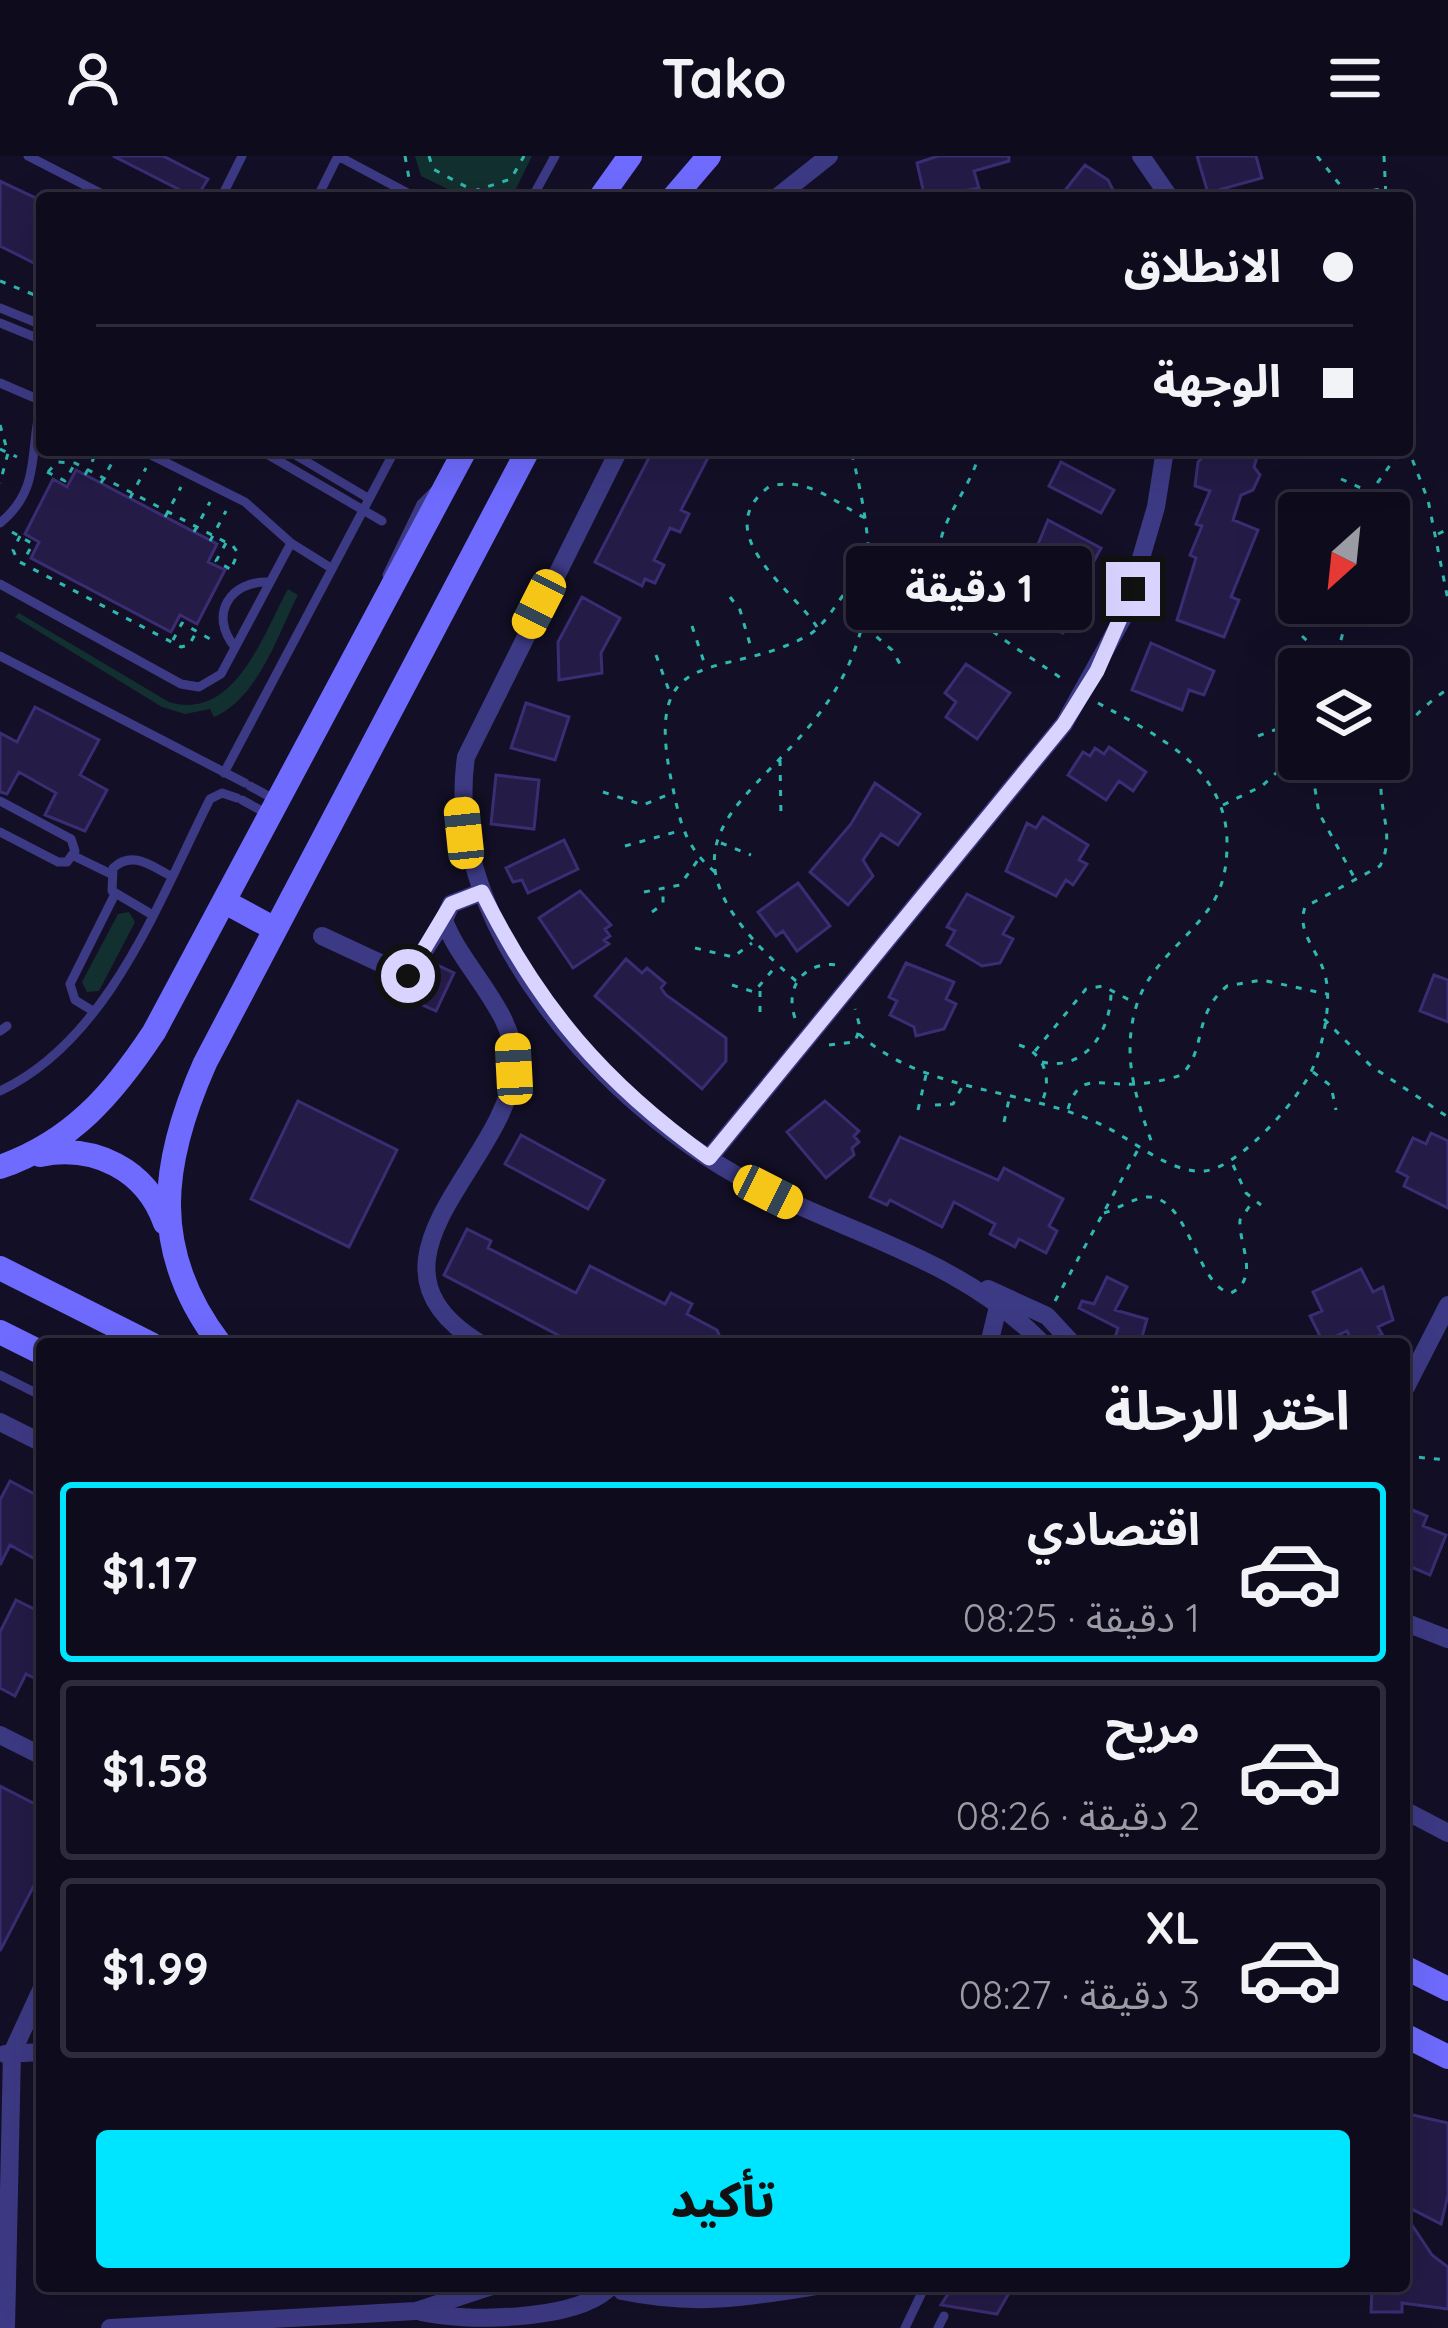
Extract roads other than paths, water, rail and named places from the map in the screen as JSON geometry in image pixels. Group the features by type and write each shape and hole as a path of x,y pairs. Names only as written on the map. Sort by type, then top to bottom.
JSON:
{"main road":[{"path":"604,192 630,156"},
{"path":"678,192 709,156"},
{"path":"0,1167 30,1157 83,1123 117,1088 226,902 462,456"},
{"path":"170,1236 168,1180 183,1114 275,929 525,456"},
{"path":"226,902 275,929"},
{"path":"30,1157 90,1154 118,1165 142,1183 160,1208 186,1292 216,1338"},
{"path":"0,1268 139,1338"},
{"path":"0,1332 36,1350"},
{"path":"1410,1970 1448,1989"},
{"path":"1410,2038 1448,2057"}],"street":[{"path":"784,192 829,156"},
{"path":"1142,156 1166,192"},
{"path":"616,456 466,758 460,795 464,833 482,892 539,997 634,1101 709,1158 791,1203 1047,1316 1067,1338"},
{"path":"709,1158 1012,792 1083,694 1124,616 1142,562 1164,456"},
{"path":"322,936 408,976 451,904 482,892"},
{"path":"444,920 513,1043 508,1092 432,1234 425,1261 429,1289 441,1314 473,1338"},
{"path":"976,1286 1036,1338"},
{"path":"990,1338 998,1303"},
{"path":"1410,1379 1448,1305"},
{"path":"0,1422 36,1440"},
{"path":"1410,1624 1448,1639"},
{"path":"0,1735 36,1753"},
{"path":"1410,1813 1448,1833"},
{"path":"6,2328 6,2054 36,1999"},
{"path":"6,2054 36,2052"},
{"path":"416,2311 474,2292"},
{"path":"110,2328 416,2311 460,2319 561,2310 609,2292"},
{"path":"632,2292 676,2303 779,2292"},
{"path":"762,2292 767,2294"}],"lane":[{"path":"28,156 98,192"},
{"path":"224,192 242,156"},
{"path":"319,192 338,156 407,192"},
{"path":"535,192 555,156"},
{"path":"0,308 36,323"},
{"path":"0,323 36,338"},
{"path":"0,383 36,398"},
{"path":"0,524 23,500 33,478 36,452"},
{"path":"152,456 234,496 291,543 331,568"},
{"path":"270,456 405,534"},
{"path":"297,456 368,498"},
{"path":"224,772 389,456"},
{"path":"389,593 388,568 405,534 425,498 445,488"},
{"path":"0,584 190,687 215,680 291,543"},
{"path":"234,649 225,633 224,608 232,593 255,582 270,582"},
{"path":"0,656 270,796"},
{"path":"253,852 251,834 262,811 295,748 311,741"},
{"path":"0,1091 48,1062 94,1011 210,800 222,793 262,811"},
{"path":"0,822 4,804 71,839 74,856"},
{"path":"21,843 33,819"},
{"path":"0,832 58,862 74,856 111,874"},
{"path":"94,1011 75,1000 70,984 116,894 111,874 118,863 130,859 171,876"},
{"path":"116,894 151,914"},
{"path":"0,1375 36,1393"},
{"path":"905,2328 922,2292"},
{"path":"938,2328 944,2315"}]}
